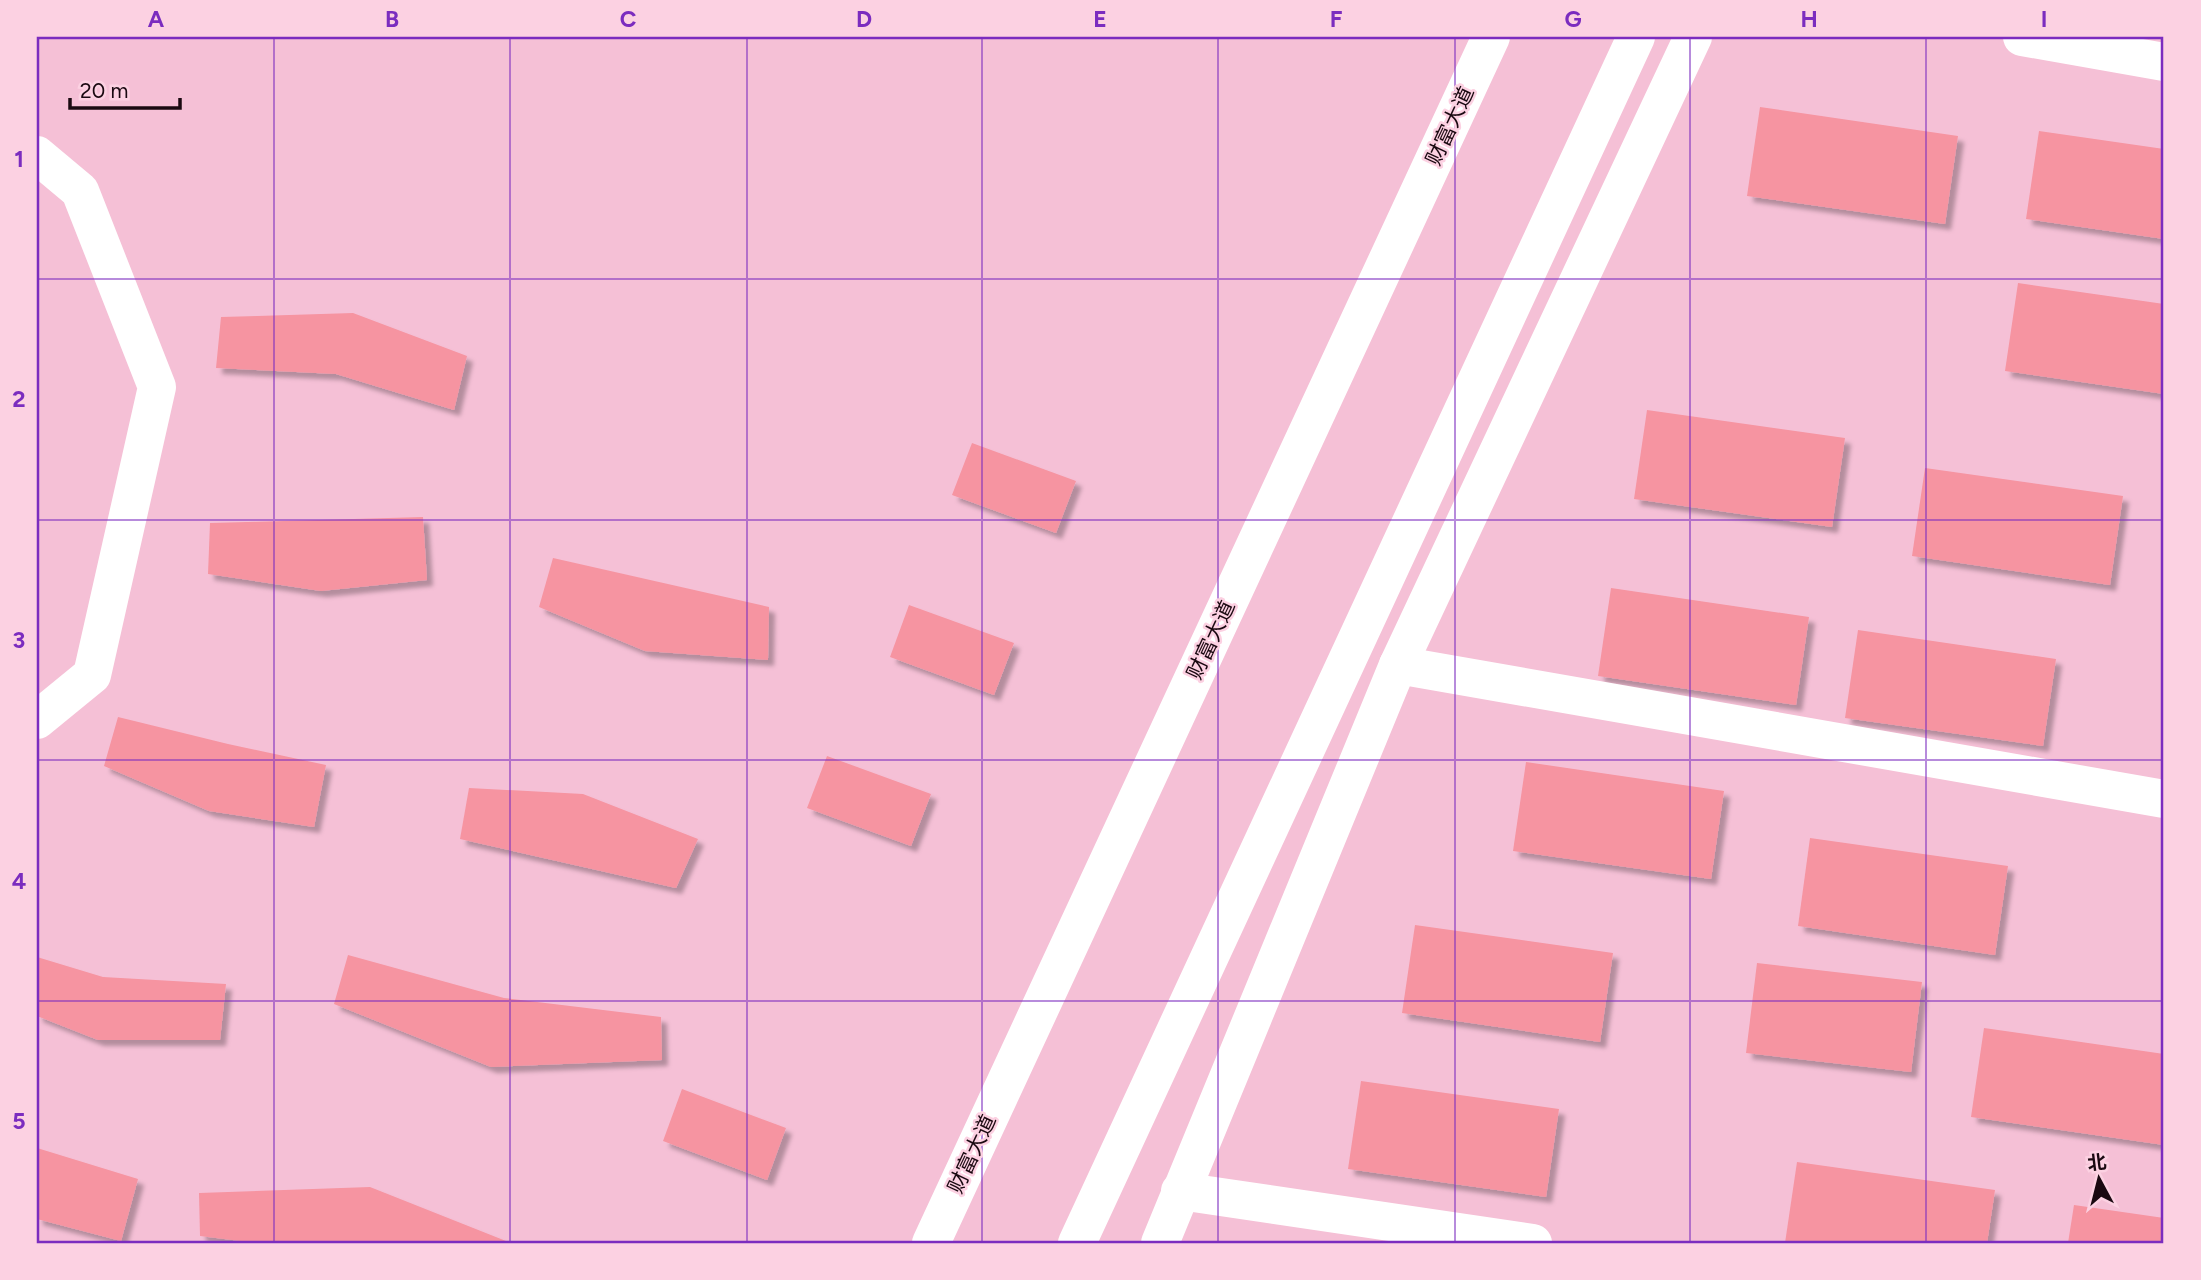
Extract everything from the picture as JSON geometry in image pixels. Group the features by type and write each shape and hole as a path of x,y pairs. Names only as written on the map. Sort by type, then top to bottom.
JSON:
{"street":[{"name":"财富大道","path":"931,1243 1491,37"},
{"path":"1077,1243 1636,37"},
{"path":"1160,1243 1398,665 1693,37"},
{"path":"2022,37 2164,62"},
{"path":"37,155 80,191 157,387 92,674 37,720"},
{"path":"1398,665 2164,799"},
{"path":"1180,1191 1533,1243"}],"building":[{"path":"1760,107 1958,136 1945,224 1747,196"},
{"path":"2039,131 2164,149 2164,239 2026,219"},
{"path":"2018,283 2164,304 2164,394 2005,371"},
{"path":"353,313 467,356 454,410 336,374 216,368 221,317"},
{"path":"1647,410 1845,438 1832,527 1634,499"},
{"path":"972,443 1076,481 1056,533 952,495"},
{"path":"1925,468 2123,496 2110,585 1912,556"},
{"path":"423,517 427,580 321,591 208,574 210,523"},
{"path":"553,558 769,607 768,660 645,651 539,607"},
{"path":"1611,588 1809,617 1796,705 1598,676"},
{"path":"909,605 1014,643 994,695 890,657"},
{"path":"1858,630 2056,659 2043,746 1845,718"},
{"path":"118,717 326,765 314,827 209,811 104,766"},
{"path":"827,756 931,794 911,846 807,808"},
{"path":"1526,762 1724,791 1711,879 1513,851"},
{"path":"469,788 583,794 698,839 676,888 460,839"},
{"path":"1810,838 2008,866 1995,955 1798,926"},
{"path":"1415,925 1613,953 1600,1042 1402,1013"},
{"path":"348,955 504,998 661,1017 662,1060 491,1067 334,1004"},
{"path":"37,957 103,977 226,984 220,1040 98,1040 37,1016"},
{"path":"1757,963 1922,982 1911,1072 1746,1053"},
{"path":"1984,1028 2164,1054 2164,1145 1971,1117"},
{"path":"1361,1081 1559,1109 1546,1197 1348,1169"},
{"path":"682,1089 786,1128 767,1180 663,1141"},
{"path":"37,1148 138,1179 121,1241 37,1219"},
{"path":"1797,1162 1995,1190 1987,1243 1785,1243"},
{"path":"370,1187 511,1243 257,1243 200,1236 199,1193"},
{"path":"2074,1205 2164,1218 2164,1243 2068,1243"}]}
